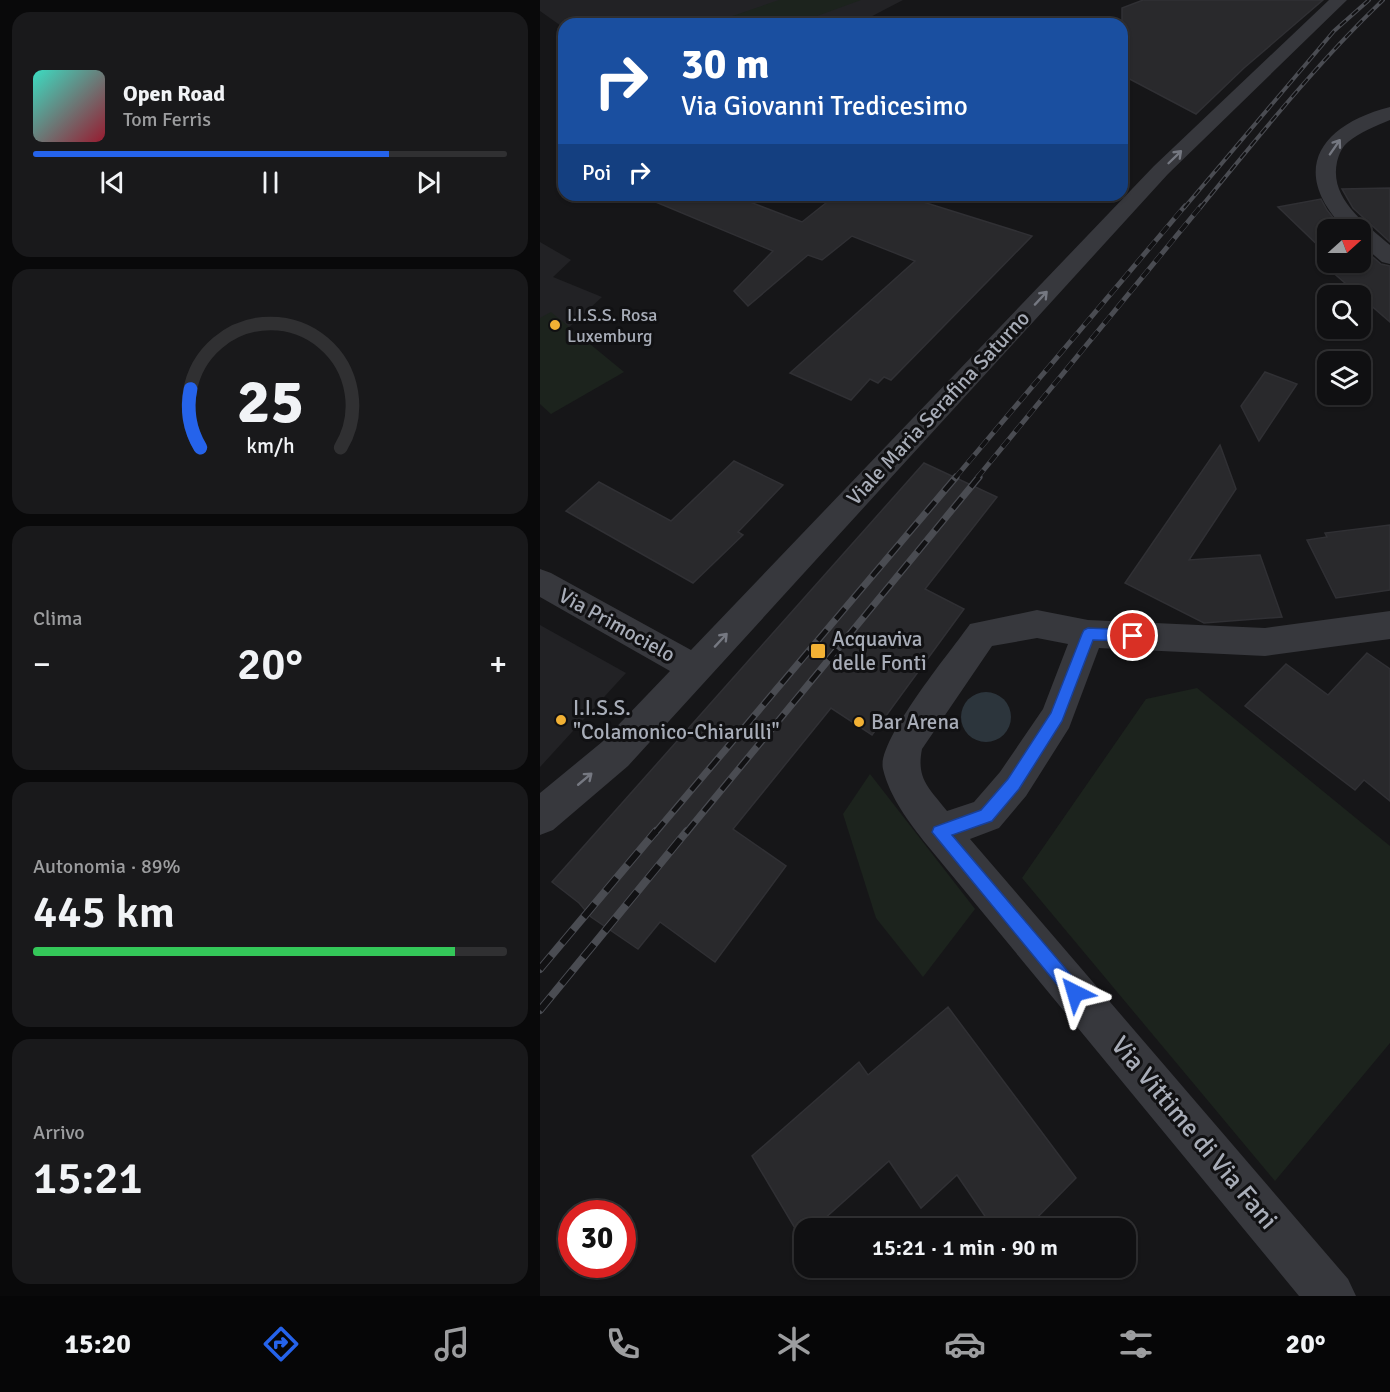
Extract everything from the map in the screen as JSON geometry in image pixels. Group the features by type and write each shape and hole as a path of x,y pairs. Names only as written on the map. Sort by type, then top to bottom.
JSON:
{"street":[{"name":"Viale Maria Serafina Saturno","path":"540,817 615,754 1161,170 1339,0"},
{"path":"1350,219 1333,201 1326,186 1324,167 1330,150 1342,136 1390,112"},
{"path":"1371,240 1390,257"},
{"name":"Via Primocielo","path":"540,582 695,668"},
{"name":"Via Vittime di Via Fani","path":"1331,1296 940,832 913,797 900,767 905,743 982,634 1037,624 1088,634 1265,642 1390,625"},
{"path":"940,832 986,815 1013,784 1057,717 1088,634"}],"shaded area":[{"path":"540,0 903,0 868,18 558,18 558,24 540,11"},
{"path":"779,0 861,0 812,18 726,18"},
{"name":"I.I.S.S. Rosa Luxemburg","path":"540,242 571,260 553,277 602,297 540,354"},
{"path":"551,312 624,372 551,414 540,404 540,318"},
{"name":"I.I.S.S. \"Colamonico-Chiarulli\"","path":"540,625 626,673 540,767"},
{"path":"1197,688 1390,846 1390,1043 1275,1181 1022,878 1146,699"},
{"path":"986,692 995,694 1006,703 1011,717 1009,726 1000,737 986,742 977,740 966,731 961,717 963,708 972,697"},
{"path":"870,774 975,909 923,977 876,918 843,814"}],"building":[{"path":"1143,0 1323,0 1244,68 1196,114 1128,78 1128,18 1122,18 1122,8"},
{"path":"1390,188 1390,242 1371,225 1371,219 1365,219 1353,208 1342,189"},
{"path":"1321,199 1334,219 1317,219 1317,244 1278,207"},
{"path":"653,201 748,201 802,222 828,201 920,201 1032,236 891,380 884,377 878,383 870,379 851,400 790,373 915,261 852,236 822,260 808,255 748,306 734,291 773,251"},
{"path":"1371,255 1381,264 1390,266 1390,322 1371,306 1371,285 1347,285 1333,273 1371,273"},
{"path":"1265,372 1297,384 1259,441 1241,406"},
{"path":"1220,445 1236,489 1189,560 1260,555 1282,617 1204,623 1125,583"},
{"path":"734,461 783,485 738,532 743,535 693,583 566,511 599,482 671,521"},
{"path":"924,463 997,497 925,589 964,609 872,735 831,708 733,829 786,866 715,962 660,922 638,949 591,917 579,903 552,882"},
{"path":"1390,525 1390,590 1336,598 1307,540 1327,537 1325,533"},
{"path":"1367,653 1390,669 1390,801 1364,780 1355,790 1245,706 1286,664 1328,695"},
{"path":"948,1007 1076,1178 1037,1218 986,1218 957,1175 921,1208 889,1161 825,1218 794,1218 794,1227 752,1156 859,1062 868,1075"}],"railway":[{"path":"1184,208 1334,31 1369,0"},
{"path":"1200,208 1311,75 1383,0"},
{"path":"955,478 1185,206"},
{"path":"977,478 1201,206"},
{"path":"655,833 956,477"},
{"path":"686,833 979,477"},
{"path":"540,969 656,831"},
{"path":"540,1010 687,831"}],"place":[{"name":"I.I.S.S. Rosa Luxemburg","path":"555,325"},
{"name":"Acquaviva delle Fonti","path":"818,651"},
{"name":"I.I.S.S. \"Colamonico-Chiarulli\"","path":"561,720"},
{"name":"Bar Arena","path":"859,722"}],"route":[{"path":"1075,993 940,832 986,815 1013,784 1057,717 1088,634 1133,636"}]}
